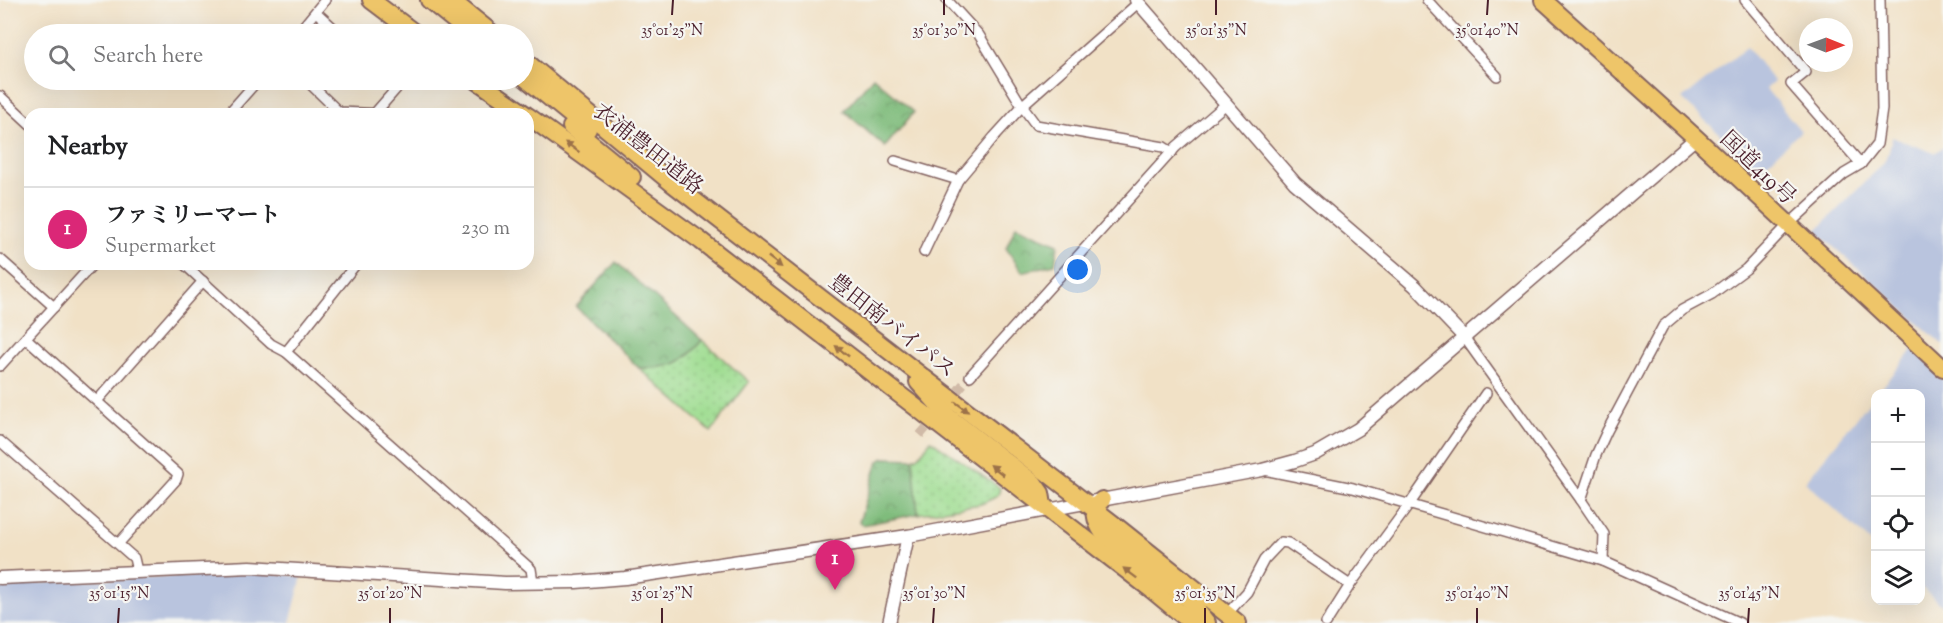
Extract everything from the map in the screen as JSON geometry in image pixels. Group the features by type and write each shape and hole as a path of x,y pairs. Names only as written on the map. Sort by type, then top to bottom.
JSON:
{"highway":[{"path":"371,0 403,24"},
{"path":"415,0 445,24"},
{"path":"429,0 459,24"},
{"path":"451,0 481,24"},
{"name":"国道419号","path":"1542,0 1696,138 1943,368"},
{"name":"豊田南バイパス","path":"534,68 673,184 899,359 1095,504 1232,619"},
{"name":"衣浦豊田道路","path":"534,85 691,209 753,245"},
{"path":"491,90 517,108"},
{"name":"衣浦豊田道路","path":"524,90 661,201 701,241"},
{"path":"534,120 654,205 1040,510 1192,623"},
{"path":"899,359 949,417 1034,483 1043,496 1040,510"},
{"path":"1095,504 1097,521 1103,533 1188,599 1207,623"}],"street":[{"path":"306,24 325,0"},
{"path":"947,0 979,35 1036,125 1164,147 1172,152"},
{"path":"1427,0 1497,76"},
{"path":"1745,0 1806,72 1791,84 1861,164"},
{"path":"1581,500 1596,455 1607,431 1664,326 1682,310 1712,294 1746,269 1788,225 1844,174 1861,164 1877,144 1882,109 1880,0"},
{"path":"924,252 958,180 1022,106 1137,1 1295,183 1415,286 1464,337 1604,534 1603,561"},
{"path":"316,12 329,24"},
{"path":"233,108 249,90"},
{"path":"316,90 334,108"},
{"path":"379,108 395,90"},
{"path":"0,96 24,118"},
{"path":"970,376 1172,152 1226,104"},
{"path":"0,578 250,567 494,582 576,582 625,578 908,536 1040,510 1095,504 1262,470 1305,458 1358,429 1696,138"},
{"path":"895,162 958,180"},
{"path":"0,259 54,307"},
{"path":"0,366 88,270"},
{"path":"191,270 271,344 286,352 531,569 533,582"},
{"path":"286,352 351,270"},
{"path":"97,401 203,281"},
{"path":"26,338 178,474 176,480 119,543"},
{"path":"1326,623 1350,585 1409,505 1486,393"},
{"path":"0,441 119,543 134,558 137,571"},
{"path":"1262,470 1353,488 1603,561 1740,623"},
{"path":"889,623 908,536"},
{"path":"1232,619 1264,560 1281,542 1288,543 1350,585"}],"shaded area":[{"path":"1747,47 1774,82 1766,89 1801,131 1759,171 1682,99"},
{"path":"1892,137 1934,153 1943,147 1943,345 1816,231 1883,164 1889,152"},
{"path":"1914,348 1943,373 1943,603 1941,605 1925,591 1925,389 1881,389"},
{"path":"1871,400 1871,542 1805,482"},
{"path":"250,572 302,576 290,623 0,623 0,585"}],"green space":[{"path":"873,77 914,112 885,147 844,111"},
{"path":"1016,226 1058,244 1055,264 1022,272 1006,248"},
{"path":"616,262 702,340 688,356 668,366 639,368 576,307"},
{"path":"702,340 749,382 711,432 639,368 675,364 688,356"},
{"path":"931,440 1000,488 998,496 981,504 918,514 913,459 919,456"},
{"path":"884,458 913,459 918,514 863,525 859,522 878,462"}],"tunnel":[{"path":"949,401 970,376"},
{"path":"920,435 934,419"}],"place":[{"name":"ファミリーマート","path":"835,590"}]}
